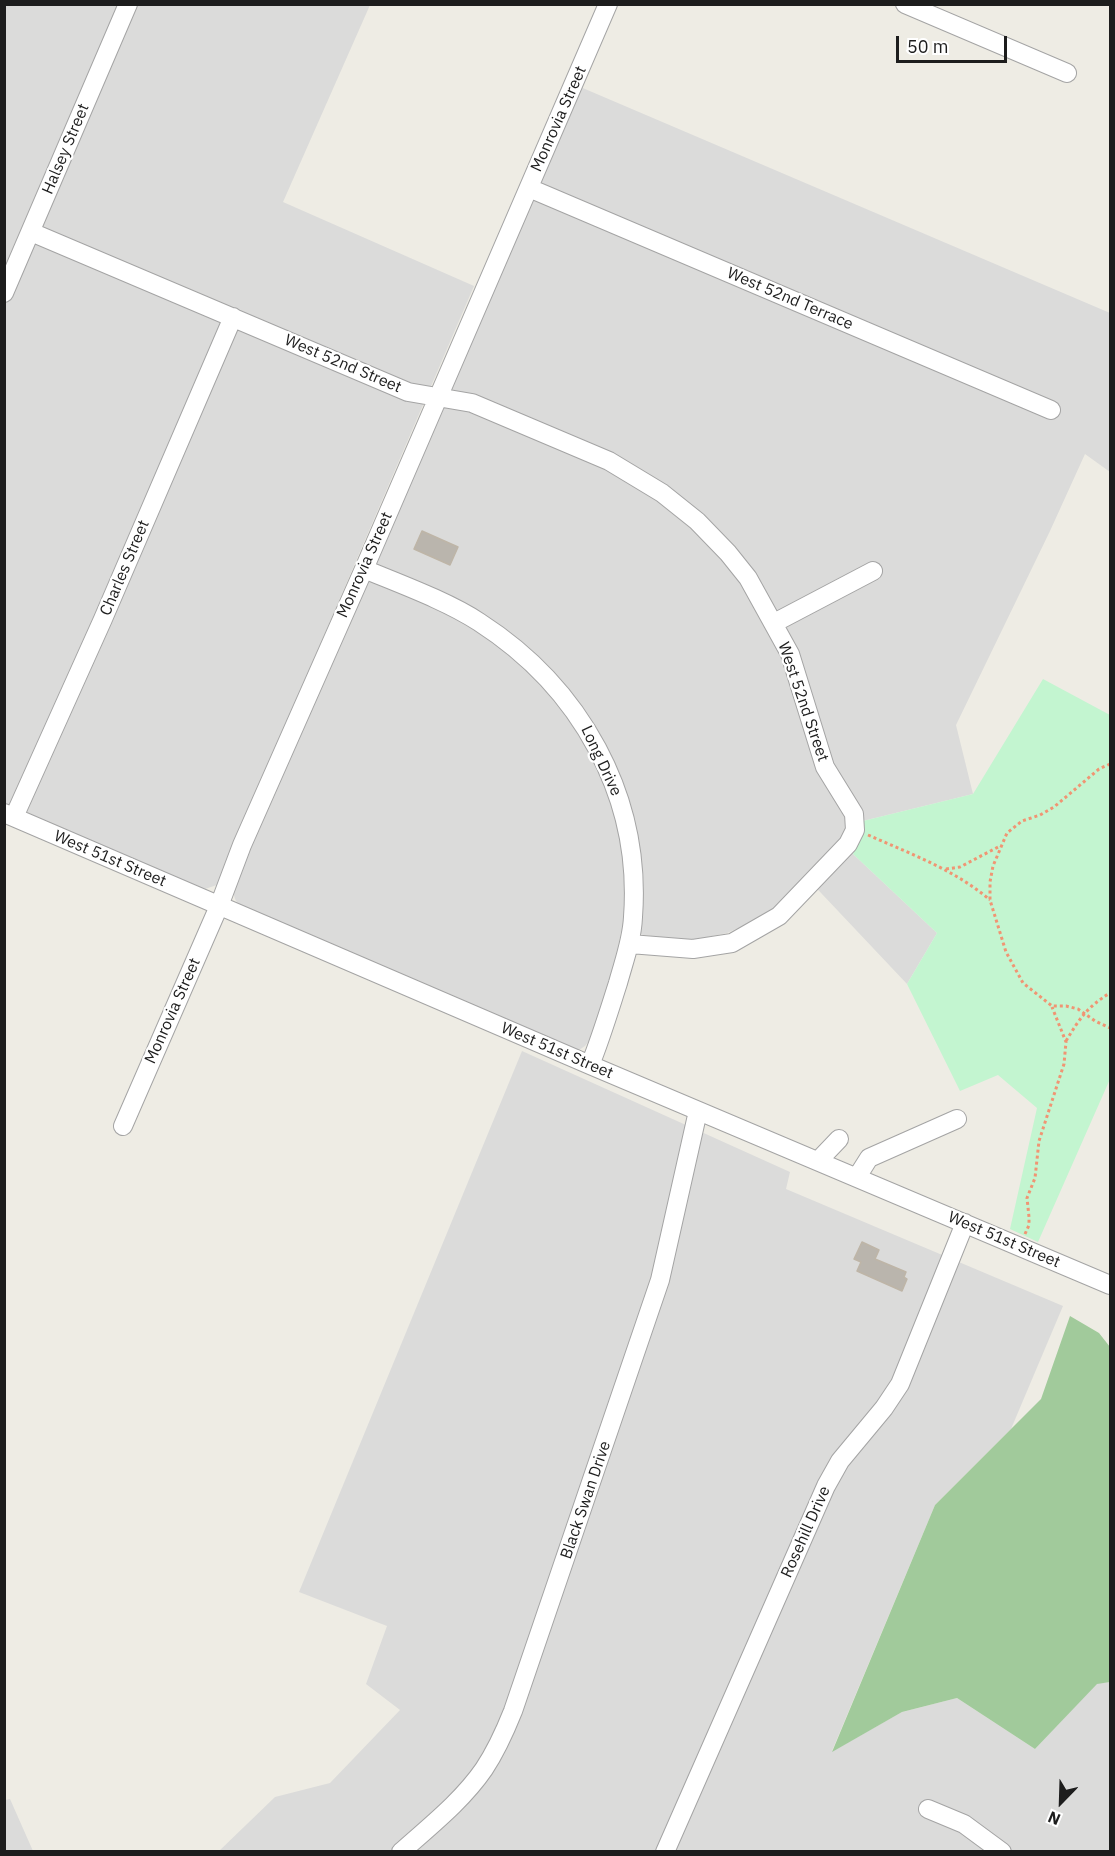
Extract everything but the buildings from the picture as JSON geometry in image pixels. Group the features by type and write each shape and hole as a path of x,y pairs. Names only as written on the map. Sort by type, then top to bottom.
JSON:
{"street":[{"name":"Halsey Street","path":"4,293 128,4"},
{"name":"Monrovia Street","path":"123,1126 219,906 242,845 530,188 608,4"},
{"path":"905,4 1067,74"},
{"name":"West 52nd Terrace","path":"530,188 1051,410"},
{"name":"West 52nd Street","path":"31,232 408,392 472,403 609,461 662,493 697,521 728,553 748,578 774,623 792,660 825,767 854,814 851,837"},
{"name":"Charles Street","path":"9,815 104,619 233,317"},
{"name":"Long Drive","path":"364,569 478,620 511,644 559,690 584,723 608,770 619,799 629,838 634,878 633,917 630,944 590,1065"},
{"name":"West 52nd Street","path":"774,623 873,571"},
{"name":"West 51st Street","path":"9,815 590,1065 1110,1285"},
{"path":"630,944 693,949 732,943 779,916 851,837"},
{"name":"Black Swan Drive","path":"401,1851 460,1798 483,1770 503,1736 660,1280 698,1110"},
{"path":"857,1177 868,1158 957,1119"},
{"path":"818,1161 839,1139"},
{"name":"Rosehill Drive","path":"664,1851 826,1486 840,1461 884,1408 900,1384 965,1223"},
{"path":"928,1809 964,1824 1002,1851"}],"path":[{"path":"1066,1042 1052,1006 1023,983 1015,972 1006,952 990,900 990,882 1001,845 1007,833 1014,826 1054,807 1099,769 1110,764"},
{"path":"851,837 944,869 974,886 990,900"},
{"path":"944,869 960,867 1001,845"},
{"path":"1020,1247 1029,1225 1027,1198 1035,1178 1039,1141 1062,1072 1066,1042 1084,1013 1110,993"},
{"path":"1052,1006 1066,1006 1078,1010 1110,1028"}],"shaded area":[{"path":"5,5 370,5 283,202 474,286 217,885 205,889 5,806"},
{"path":"578,86 1110,313 1110,472 1085,454 956,725 973,794 863,821 864,829 853,854 937,933 907,984 805,876 772,912 727,933 698,939 674,939 621,932 615,965 590,1040 579,1050 571,1049 240,907 233,891 235,881"},
{"path":"522,1051 790,1172 786,1189 1063,1306 1011,1429 935,1505 832,1751 902,1712 957,1698 1035,1749 1097,1683 1110,1682 1110,1851 218,1852 275,1797 330,1783 400,1710 366,1684 387,1626 299,1592"},
{"path":"10,1799 33,1851 5,1851 5,1800"}],"green space":[{"path":"1043,679 1110,715 1110,1079 1038,1242 1010,1229 1037,1108 998,1075 960,1091 907,984 937,933 853,854 864,829 863,821 973,794"},
{"path":"1070,1316 1099,1333 1110,1347 1110,1682 1097,1684 1035,1749 957,1698 902,1712 832,1752 935,1505 1041,1399"}]}
